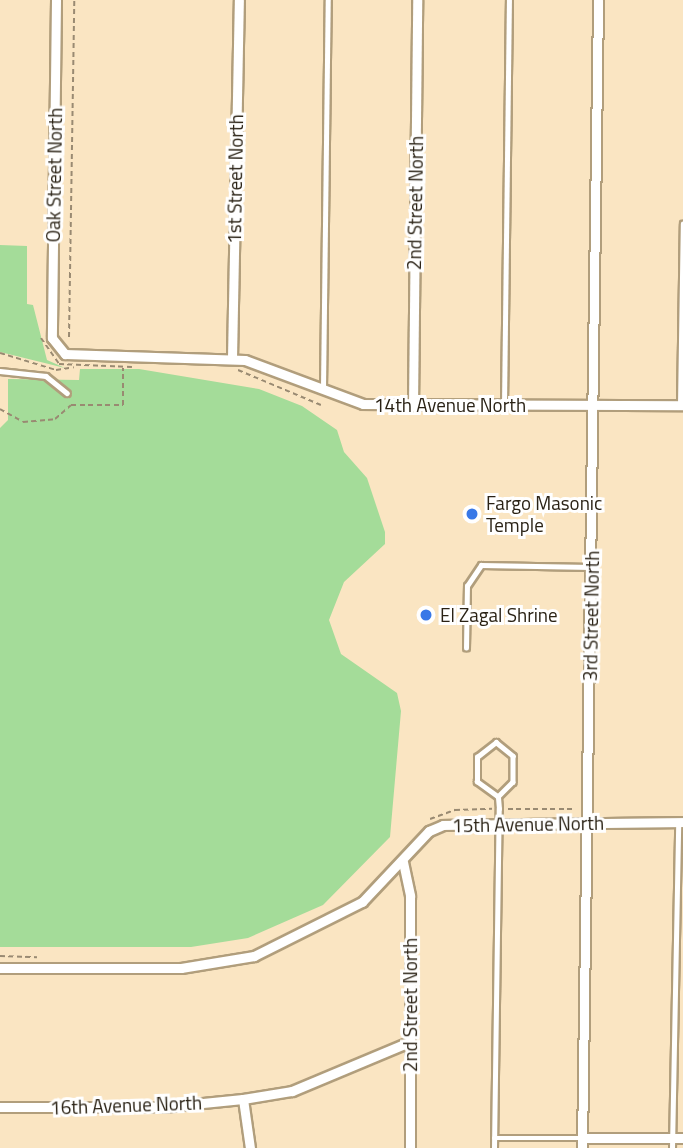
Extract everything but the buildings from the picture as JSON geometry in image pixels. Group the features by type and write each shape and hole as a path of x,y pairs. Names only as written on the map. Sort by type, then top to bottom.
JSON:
{"street":[{"name":"Oak Street North","path":"56,0 52,338 58,349"},
{"name":"1st Street North","path":"232,358 239,0"},
{"name":"2nd Street North","path":"413,406 417,0"},
{"name":"3rd Street North","path":"583,1143 598,0"},
{"name":"14th Avenue North","path":"58,349 75,356 232,358 363,404 681,405"},
{"name":"15th Avenue North","path":"0,968 181,968 254,956 332,922 403,862 429,831 443,825 498,821 680,822"},
{"name":"2nd Street North","path":"403,862 410,896 410,1148"},
{"name":"16th Avenue North","path":"0,1107 163,1107 243,1099 292,1091 410,1042"},
{"path":"243,1099 250,1148"},
{"path":"583,1143 676,1142"}],"lane":[{"path":"323,390 328,0"},
{"path":"503,405 509,0"},
{"path":"681,405 683,224"},
{"path":"0,371 46,376 67,393"},
{"path":"466,648 467,586 481,565 592,567"},
{"path":"494,1148 499,809 498,797 477,782 477,757 496,742 513,755 513,782 498,797"},
{"path":"676,1142 680,822"},
{"path":"494,1138 583,1143"}],"path":[{"path":"69,337 74,0"},
{"path":"41,338 52,361 74,366 136,367"},
{"path":"0,353 55,370 74,366"},
{"path":"0,409 23,422 55,419 71,405 122,405 123,367"},
{"path":"234,369 321,405"},
{"path":"426,823 456,810 573,809"},
{"path":"0,956 44,961"}],"green space":[{"path":"0,245 27,246 27,304 33,305 47,360 65,368 0,352"},
{"path":"80,369 139,369 259,389 302,406 337,430 344,452 367,478 385,532 385,544 344,582 329,620 341,654 397,693 401,711 390,837 323,905 248,938 191,947 0,947 0,428 8,420 8,379 79,380"}],"place":[{"name":"Fargo Masonic Temple","path":"472,514"},
{"name":"El Zagal Shrine","path":"426,615"}]}
